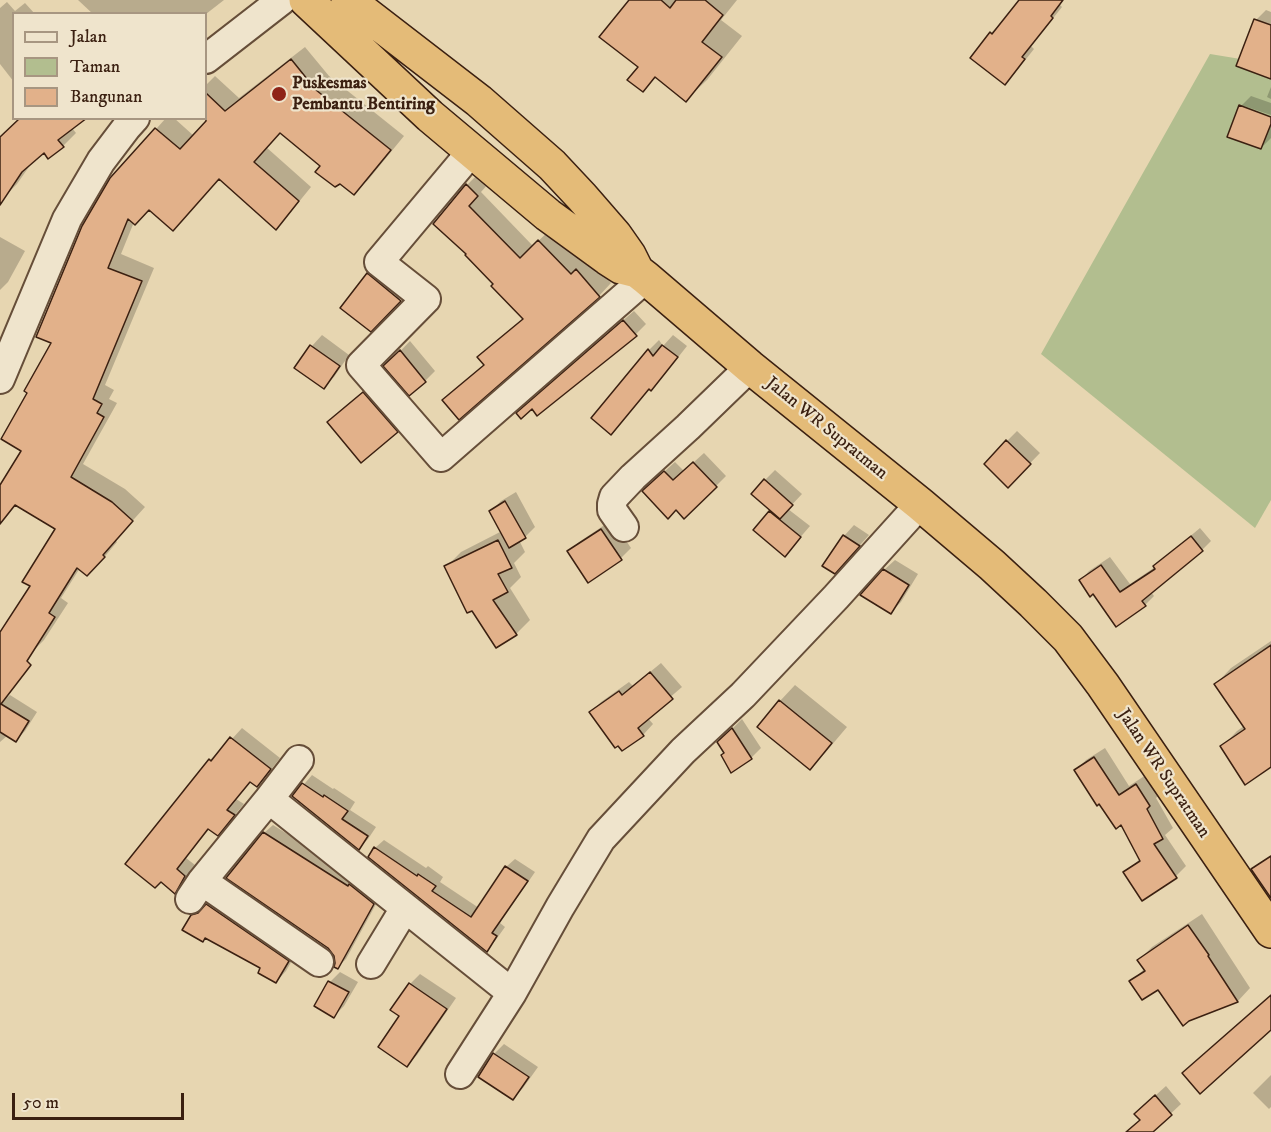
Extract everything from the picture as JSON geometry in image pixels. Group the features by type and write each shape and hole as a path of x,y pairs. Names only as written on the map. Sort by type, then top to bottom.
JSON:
{"highway":[{"name":"Jalan WR Supratman","path":"306,0 430,116 548,215 606,258 641,275 750,367 920,504 1033,603 1068,638 1103,685 1271,931"},
{"path":"348,0 479,101 552,165 615,235 641,275"}],"street":[{"path":"207,58 282,0"},
{"path":"0,379 67,219 101,161 133,120"},
{"path":"472,151 379,262 426,299 361,365 441,457 641,275"},
{"path":"624,527 612,510 614,497 750,367"},
{"path":"460,1074 512,993 601,839 683,751 751,687 920,504"},
{"path":"299,760 196,890 319,962"},
{"path":"269,800 512,993"},
{"path":"371,964 405,908"}],"green space":[{"path":"1210,54 1271,64 1271,500 1255,528 1041,354"}],"building":[{"path":"629,0 661,0 670,8 676,0 705,0 723,15 702,42 722,57 686,102 655,77 643,92 627,80 638,67 599,37"},
{"path":"1019,0 1063,0 1051,16 1053,18 1022,57 1025,59 1005,85 970,58"},
{"path":"1254,19 1271,25 1271,79 1236,66"},
{"path":"291,59 316,90 391,150 354,195 340,184 335,187 315,172 320,166 280,133 254,162 299,201 276,230 219,179 173,231 149,210 135,225 128,219 108,268 142,281 93,399 102,404 97,413 104,417 71,477 112,502 133,521 87,576 77,568 49,613 55,617 27,661 31,665 1,704 29,721 16,742 0,732 0,632 30,586 22,582 55,529 15,505 0,524 0,485 21,451 1,439 27,393 24,391 51,343 36,337 82,226 110,178 155,128 180,149 207,120 207,94 225,111"},
{"path":"1239,105 1271,117 1271,124 1261,149 1227,137"},
{"path":"18,120 84,120 58,140 64,147 48,159 44,153 22,172 0,205 0,137"},
{"path":"466,184 478,196 469,206 520,258 538,240 571,274 576,269 600,297 459,420 442,400 484,365 477,357 523,319 491,286 493,284 466,254 433,224"},
{"path":"367,273 401,301 371,332 340,308"},
{"path":"623,320 637,336 537,416 532,409 521,419 516,413"},
{"path":"310,345 340,366 324,389 294,368"},
{"path":"662,345 678,357 611,435 591,418 648,349 653,356"},
{"path":"400,350 426,382 409,396 383,366"},
{"path":"363,392 398,432 361,463 327,422"},
{"path":"1006,440 1031,464 1008,488 984,464"},
{"path":"693,462 717,487 684,519 676,510 668,519 642,491 664,471 673,480"},
{"path":"764,479 793,505 780,519 751,494"},
{"path":"505,501 526,538 509,548 489,511"},
{"path":"769,511 801,537 785,557 753,530"},
{"path":"601,529 622,560 588,583 567,551"},
{"path":"843,535 860,546 835,574 822,566"},
{"path":"1191,536 1203,551 1142,601 1146,606 1116,627 1093,594 1090,597 1079,580 1101,565 1120,592 1155,569 1153,566"},
{"path":"498,540 512,568 498,574 508,592 493,600 517,635 496,648 472,611 467,613 444,566"},
{"path":"883,569 909,585 891,614 860,595"},
{"path":"1271,645 1271,767 1245,785 1220,746 1245,729 1214,684"},
{"path":"650,672 673,699 638,728 644,736 622,751 618,746 615,748 589,712 619,691 622,695"},
{"path":"779,700 832,743 810,770 757,727"},
{"path":"732,728 752,759 731,773 721,755 724,753 717,742"},
{"path":"230,737 271,769 257,787 250,782 227,810 235,815 218,836 208,829 177,869 185,876 175,894 161,882 155,888 125,864 209,759 211,761"},
{"path":"1094,757 1119,795 1136,784 1150,806 1147,809 1163,839 1154,844 1177,878 1142,901 1123,872 1140,861 1121,825 1116,829 1099,804 1097,806 1074,770"},
{"path":"302,783 348,811 342,819 368,836 359,850 292,796"},
{"path":"263,832 348,886 349,884 374,904 338,969 334,967 334,956 328,948 226,878"},
{"path":"374,847 436,886 432,891 471,917 505,866 528,881 492,933 497,936 487,952 368,857"},
{"path":"1271,856 1271,898 1251,869"},
{"path":"206,904 289,961 276,983 258,973 260,968 205,938 203,942 182,930 191,915 198,913"},
{"path":"1188,925 1238,1002 1189,1021 1183,1026 1158,990 1142,1000 1129,981 1145,971 1137,960"},
{"path":"328,981 349,992 334,1018 314,1006"},
{"path":"409,983 447,1009 407,1067 378,1047 399,1016 390,1010"},
{"path":"1271,995 1271,1030 1200,1094 1182,1073"},
{"path":"493,1053 529,1077 513,1100 478,1077"},
{"path":"1155,1095 1172,1115 1153,1132 1126,1132 1140,1120 1134,1114"}],"place":[{"name":"Puskesmas Pembantu Bentiring","path":"279,94"}]}
